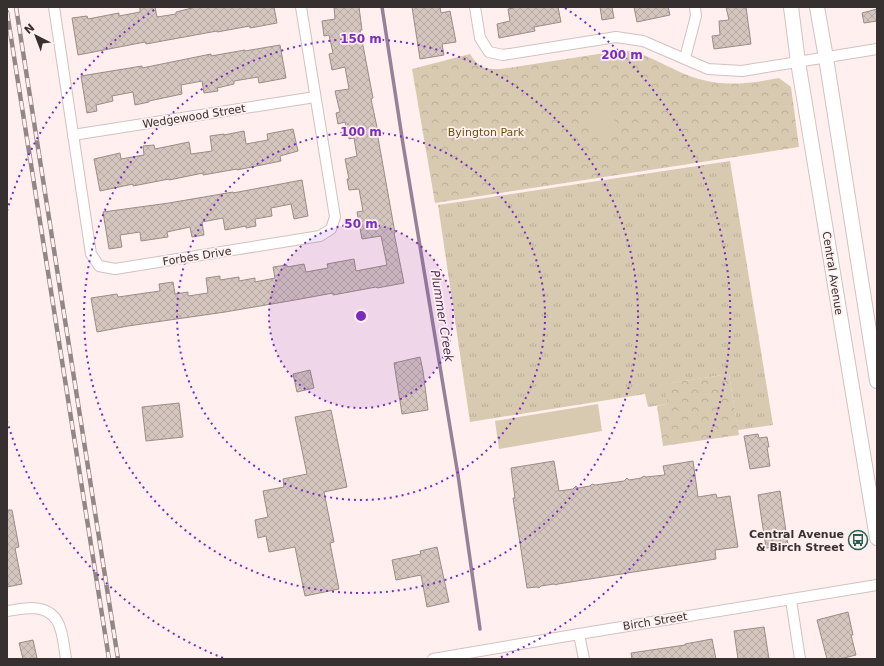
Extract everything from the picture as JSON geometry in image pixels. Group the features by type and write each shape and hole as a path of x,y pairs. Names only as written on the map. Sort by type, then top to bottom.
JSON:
{"main road":[{"name":"Central Avenue","path":"791,7 798,62 877,538"},
{"path":"817,7 877,381"}],"street":[{"name":"Forbes Drive","path":"54,7 91,254 99,266 115,269 320,236 331,229 335,218 301,7"},
{"path":"475,7 480,38 489,52 503,55 616,37 643,41 708,68 742,71 877,49"},
{"path":"685,58 696,16 695,7"},
{"name":"Wedgewood Street","path":"73,135 315,97"},
{"name":"Birch Street","path":"433,659 877,585"},
{"path":"790,600 800,659"},
{"path":"7,611 30,608 42,609 52,613 62,630 66,659"},
{"path":"579,634 584,659"}],"green space":[{"name":"Byington Park","path":"630,51 646,56 699,79 719,83 729,84 779,78 791,87 799,147 435,203 412,69 470,54 477,63 483,67 490,69 501,69 611,52"},
{"path":"612,107 617,133 594,137 590,111"},
{"path":"730,161 773,425 738,430 729,374 665,384 667,404 648,407 645,394 470,422 438,205"},
{"path":"729,374 739,435 663,446 657,406 667,404 664,384"},
{"path":"598,404 602,431 499,449 495,421"}],"building":[{"path":"140,7 155,7 157,17 176,14 176,12 192,7 274,7 277,23 250,28 250,26 217,31 146,44 145,42 78,55 72,18 87,16 88,19 119,13 119,16 140,12"},
{"path":"334,7 359,7 362,30 360,30 373,98 371,99 404,283 333,295 333,293 97,332 91,298 117,294 118,297 160,291 159,284 173,282 175,294 188,292 188,296 208,293 206,278 220,276 220,280 239,277 239,281 255,278 255,282 275,278 273,267 287,265 287,267 304,264 306,272 328,268 327,264 354,259 356,271 387,265 381,236 362,239 357,212 363,211 359,189 349,190 347,179 349,179 345,159 357,156 354,138 349,139 345,122 338,124 336,113 340,112 335,91 349,89 345,67 332,70 329,54 333,53 329,35 324,36 322,21 335,19"},
{"path":"412,7 440,7 441,13 450,11 456,42 442,44 444,55 420,59"},
{"path":"517,7 558,7 561,22 534,27 535,31 499,38 497,24 510,21 508,9"},
{"path":"600,7 612,7 614,18 602,20"},
{"path":"634,7 668,7 670,15 637,22"},
{"path":"726,7 746,7 751,44 714,49 712,36 720,35 719,21 729,20"},
{"path":"877,9 877,21 864,23 862,13"},
{"path":"280,45 286,78 259,83 258,77 234,81 234,84 217,88 218,91 204,93 202,81 181,85 182,94 135,105 133,92 112,96 113,101 96,105 97,111 87,113 81,76 142,66 142,68 211,54 211,56"},
{"path":"293,129 298,151 280,156 281,161 237,170 203,175 203,173 133,186 133,184 100,191 94,159 120,153 121,159 144,155 143,146 154,145 155,149 189,142 191,154 212,151 210,136 244,131 246,144 268,140 267,134"},
{"path":"302,180 308,216 294,219 291,204 271,208 272,216 255,219 256,226 246,228 246,226 225,230 223,218 202,222 204,235 192,237 190,227 167,232 168,237 141,241 140,232 120,235 122,247 109,249 103,212 233,193"},
{"path":"420,357 428,410 402,414 394,363"},
{"path":"310,370 314,388 297,392 293,374"},
{"path":"179,403 183,437 146,441 142,407"},
{"path":"331,410 347,487 324,492 334,542 330,543 339,589 305,596 295,547 269,552 266,536 258,538 255,520 268,517 263,491 284,487 283,479 307,474 295,417"},
{"path":"758,434 759,438 767,437 770,466 750,469 744,436"},
{"path":"554,461 559,491 573,489 576,486 578,488 590,486 592,484 595,485 624,481 627,478 629,480 644,476 665,475 663,466 693,461 698,497 716,494 717,498 730,496 738,547 715,550 716,559 556,585 541,586 539,588 527,588 513,498 515,498 511,468"},
{"path":"780,491 788,545 766,548 758,495"},
{"path":"7,510 12,510 19,547 15,548 22,584 7,587"},
{"path":"437,547 449,602 427,607 421,575 396,580 392,560 421,554 420,551"},
{"path":"848,612 853,635 851,635 856,655 840,659 827,659 817,620"},
{"path":"764,627 769,659 738,659 734,631"},
{"path":"712,639 716,659 632,659 631,653 685,645"},
{"path":"33,640 37,658 23,659 19,643"}],"waterway":[{"name":"Plummer Creek","path":"382,7 403,144 458,475 480,629"}],"railway":[{"path":"16,7 118,659"},
{"path":"7,12 109,659"}],"place":[{"name":"Central Avenue & Birch Street","path":"858,540"}]}
